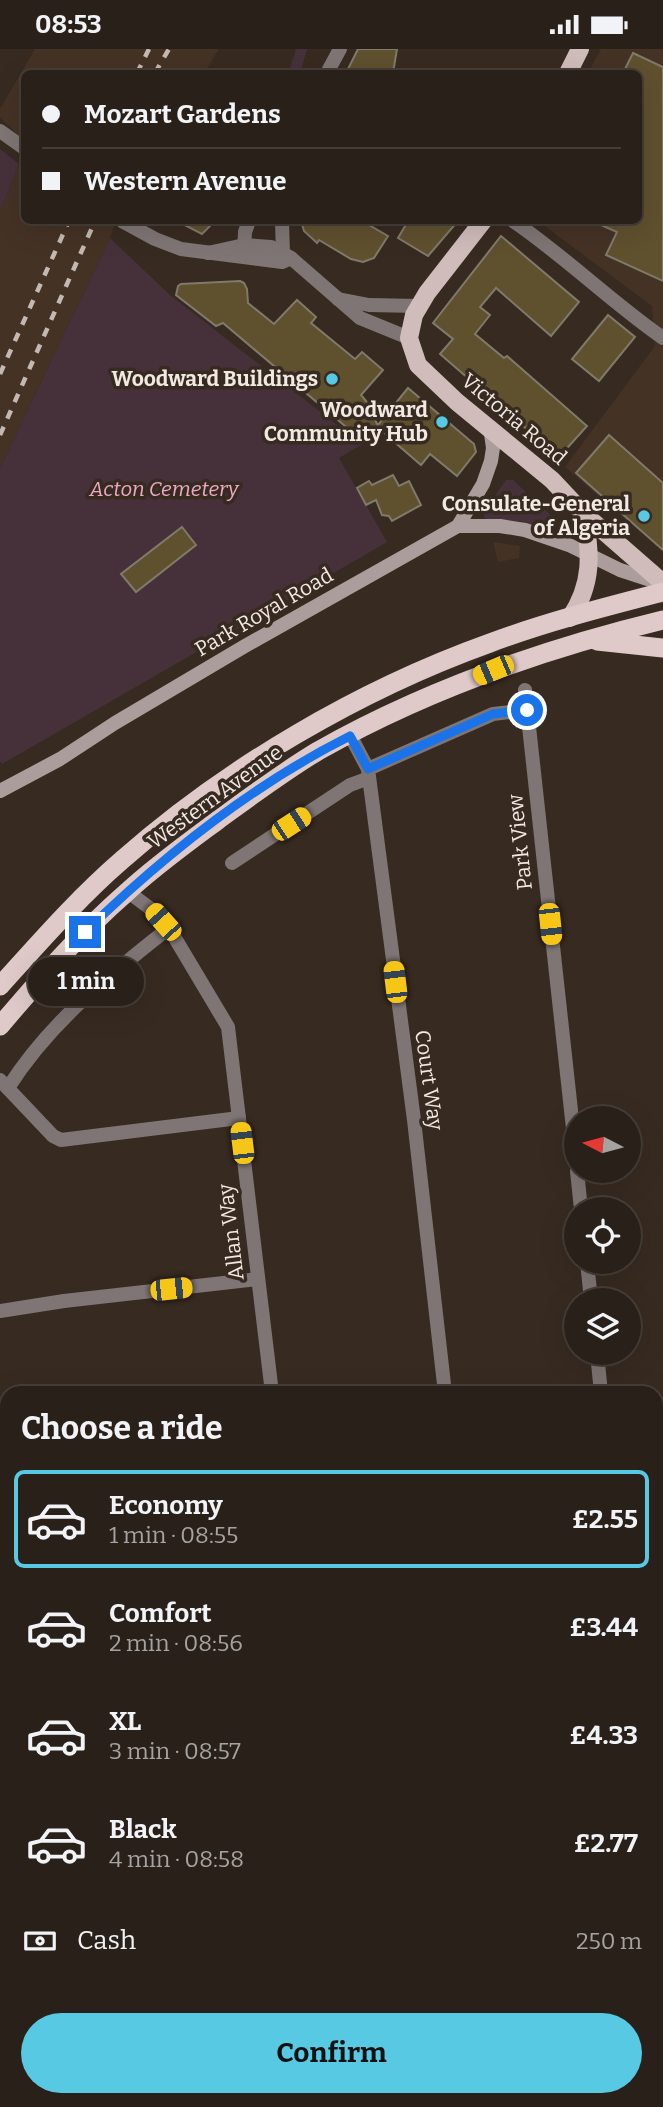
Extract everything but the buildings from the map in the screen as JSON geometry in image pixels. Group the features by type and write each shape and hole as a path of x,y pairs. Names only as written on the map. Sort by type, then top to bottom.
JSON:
{"highway":[{"name":"Western Avenue","path":"0,986 51,929 122,860 264,754 413,675 490,643 663,592"},
{"name":"Western Avenue","path":"0,1026 66,950 127,891 186,843 319,751 394,712 498,668 586,639 663,620"},
{"path":"586,639 663,649"}],"main road":[{"path":"570,70 580,49"},
{"path":"409,338 418,306 481,224"},
{"name":"Victoria Road","path":"409,338 418,365 457,402 552,480 584,514 663,584"},
{"path":"458,526 484,481 491,461 493,448 490,427"},
{"path":"569,618 585,590 588,556 584,514"},
{"path":"458,526 500,526 525,530 569,545 620,570 663,584"},
{"name":"Park Royal Road","path":"0,791 60,759 245,646 458,526"}],"street":[{"path":"329,70 340,49"},
{"path":"0,131 21,146"},
{"path":"128,224 181,249 208,253 249,253 282,262 287,256 282,224"},
{"path":"249,224 249,253"},
{"path":"517,224 563,256 663,338"},
{"path":"249,253 271,247 287,256 360,319 409,338"},
{"path":"336,299 369,305 418,306"},
{"name":"Park View","path":"525,690 571,1106"},
{"path":"232,863 368,774 493,714 527,710"},
{"name":"Court Way","path":"350,736 368,774 414,1120 444,1386"},
{"name":"Allan Way","path":"127,891 153,911 169,928 228,1027 271,1386"},
{"path":"169,928 91,992 54,1028 4,1084 53,1136 61,1140 239,1118"},
{"path":"0,1311 258,1279"},
{"path":"598,1365 600,1386"}],"shaded area":[{"path":"35,49 219,49 206,70 23,70"},
{"path":"601,49 663,49 663,552 565,467 655,346 652,306 542,224 642,224 642,70 590,70"},
{"path":"21,73 21,138 0,117 0,109"},
{"path":"21,164 21,224 115,224 0,468 0,212"},
{"path":"493,542 520,546 519,558 498,562"}],"green space":[{"path":"296,49 307,49 301,70 290,68"},
{"path":"0,149 19,164 0,212"},
{"name":"Acton Cemetery","path":"110,238 170,295 359,442 373,425 376,428 363,444 339,458 387,542 436,514 2,764 0,468"},
{"path":"506,480 513,480 556,520 549,530 519,521 486,520 483,513"}],"railway":[{"path":"138,70 149,49"},
{"path":"157,70 169,49"},
{"path":"0,374 68,224"},
{"path":"0,435 94,224"}],"place":[{"name":"Woodward Buildings","path":"332,379"},
{"name":"Woodward Community Hub","path":"442,422"},
{"name":"Consulate-General of Algeria","path":"644,516"}],"route":[{"path":"85,932 127,891 186,843 319,751 350,736 368,769 493,714 527,710"}]}
